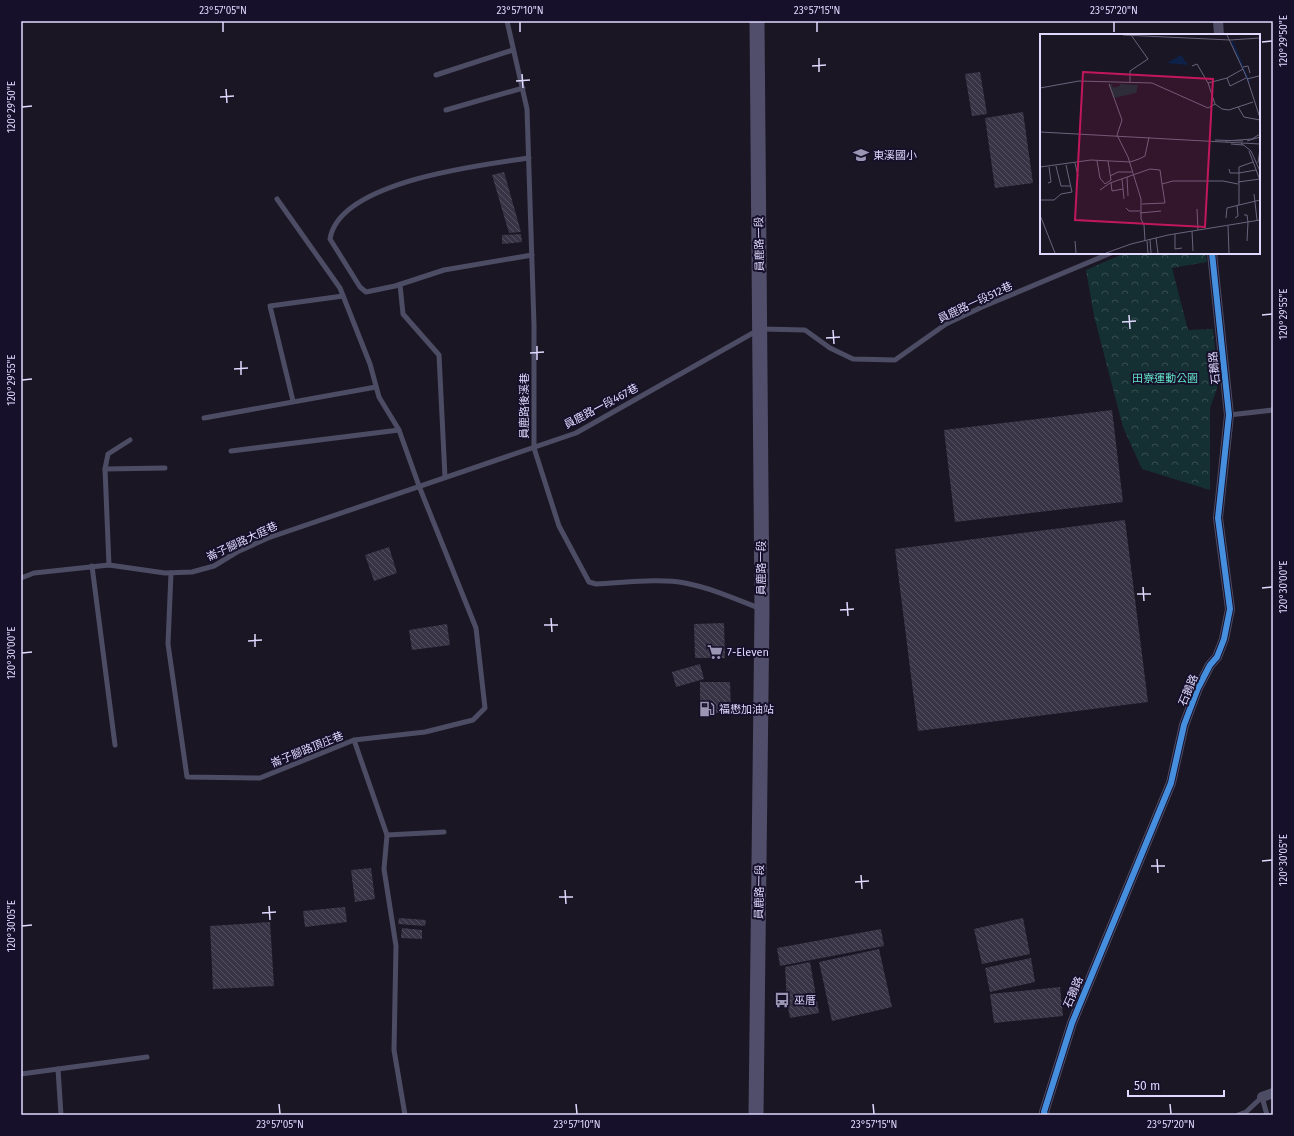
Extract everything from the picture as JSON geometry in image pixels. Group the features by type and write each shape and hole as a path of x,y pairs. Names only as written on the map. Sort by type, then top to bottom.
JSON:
{"main road":[{"name":"員鹿路一段","path":"756,1115 762,609 757,21"}],"street":[{"path":"1218,21 1219,34"},
{"name":"石鵝路","path":"1045,1115 1044,1112 1072,1022 1171,783 1184,725 1198,688 1210,665 1217,657 1224,639 1230,609 1218,518 1229,415 1212,254"},
{"path":"1262,1097 1273,1093"}],"lane":[{"name":"員鹿路後溪巷","path":"506,21 527,109 534,325 534,448 559,526 589,582 596,584 640,582 684,583 714,590 762,609"},
{"path":"436,75 513,50"},
{"path":"446,110 523,88"},
{"path":"529,158 470,167 413,180 375,193 342,215 332,229 330,239 360,287 366,292 400,285 444,270 532,255"},
{"path":"277,199 343,296 370,364 379,397 399,430 419,486 476,628 485,708 473,720 425,732 354,740"},
{"name":"員鹿路一段512巷","path":"760,329 805,330 830,348 852,359 895,360 946,324 982,307 1109,254"},
{"path":"400,285 403,314 439,355 445,477"},
{"path":"293,401 270,306 343,296"},
{"name":"員鹿路一段467巷","path":"419,486 576,433 760,329"},
{"path":"204,418 376,387"},
{"path":"1229,415 1273,410"},
{"path":"231,451 399,430"},
{"path":"109,565 105,469 108,454 130,440"},
{"path":"105,469 165,468"},
{"name":"崙子腳路大庭巷","path":"21,578 34,574 109,565 171,573 192,572 214,566 237,552 268,538 419,486"},
{"path":"92,566 115,745"},
{"name":"崙子腳路頂庄巷","path":"171,573 168,644 187,777 260,778 354,740 387,835 384,869 396,946 394,1050 405,1115"},
{"path":"387,835 444,832"},
{"path":"21,1074 147,1057"},
{"path":"58,1069 61,1115"},
{"path":"1238,1115 1246,1112 1262,1097 1267,1115"}],"green space":[{"name":"田寮運動公園","path":"1123,254 1205,254 1207,262 1172,268 1188,330 1213,329 1219,383 1210,408 1210,490 1142,469 1123,427 1094,316 1086,270"}],"building":[{"path":"980,72 987,114 972,116 965,74"},
{"path":"1023,112 1033,183 995,188 985,118"},
{"path":"504,172 521,232 509,233 492,175"},
{"path":"521,234 522,242 502,244 502,235"},
{"path":"1112,410 1123,502 955,522 944,430"},
{"path":"1125,520 1148,702 918,731 895,549"},
{"path":"389,547 397,573 374,581 365,555"},
{"path":"724,623 725,658 695,658 694,624"},
{"path":"447,624 450,645 412,650 409,630"},
{"path":"700,664 704,679 676,687 672,672"},
{"path":"700,682 730,682 731,713 700,713"},
{"path":"371,868 375,899 355,902 351,870"},
{"path":"345,907 347,922 305,927 303,911"},
{"path":"399,918 426,920 425,926 398,924"},
{"path":"1023,918 1030,954 982,964 974,929"},
{"path":"270,922 274,986 213,989 210,926"},
{"path":"402,928 422,930 422,939 401,938"},
{"path":"881,929 884,946 780,966 777,948"},
{"path":"879,949 892,1007 832,1021 819,962"},
{"path":"1031,958 1035,982 990,992 985,968"},
{"path":"810,962 819,1013 790,1018 787,1002 785,967"},
{"path":"1060,987 1063,1016 994,1023 990,994"}],"cycle path":[{"path":"1045,1115 1044,1112 1072,1023 1171,783 1184,725 1198,688 1210,665 1217,657 1224,639 1230,609 1218,518 1229,415 1212,254"}],"place":[{"name":"東溪國小","path":"861,155"},
{"name":"7-Eleven","path":"715,652"},
{"name":"福懋加油站","path":"707,709"},
{"name":"巫厝","path":"782,1000"}]}
